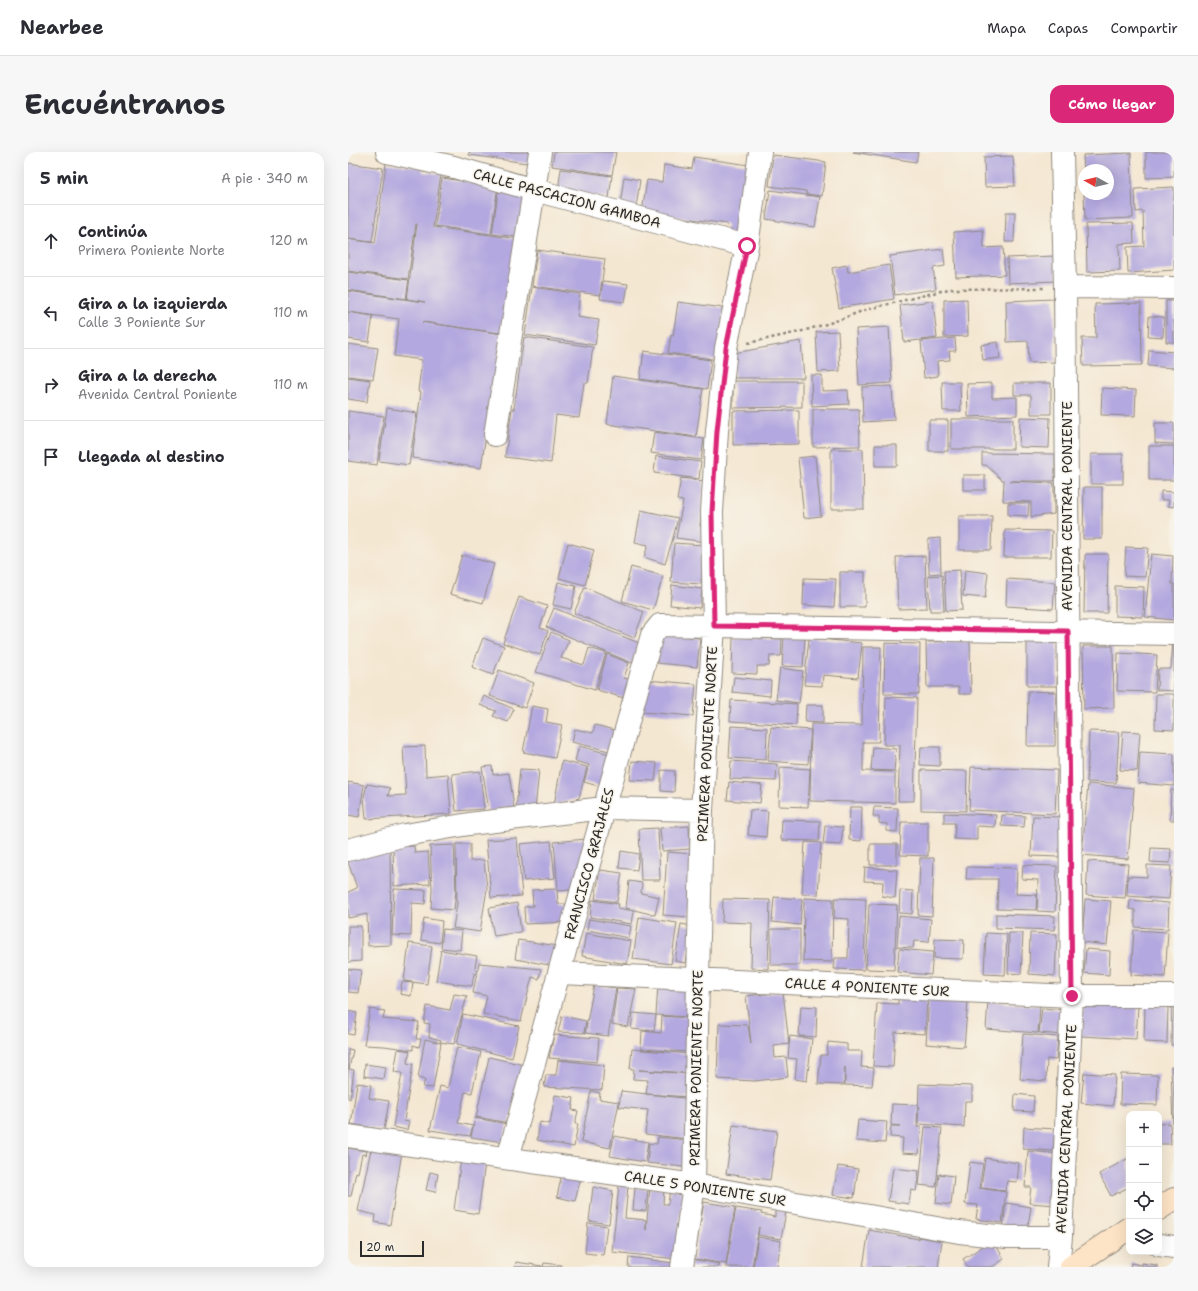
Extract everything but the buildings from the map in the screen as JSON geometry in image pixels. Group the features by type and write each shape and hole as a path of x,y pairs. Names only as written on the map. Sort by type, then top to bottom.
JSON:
{"street":[{"name":"CALLE PASCACION GAMBOA","path":"387,152 454,167 534,190 747,246"},
{"path":"495,435 540,152"},
{"name":"PRIMERA PONIENTE NORTE","path":"682,1267 694,1185 702,810 714,626 712,512 717,431 726,348 747,246 760,152"},
{"name":"AVENIDA CENTRAL PONIENTE","path":"1058,1267 1061,1237 1072,996 1065,287 1062,152"},
{"path":"1065,287 1174,288"},
{"name":"FRANCISCO GRAJALES","path":"508,1158 652,635 660,625 714,626"},
{"path":"714,626 1174,634"},
{"path":"348,850 405,834 469,824 604,808 702,810"},
{"name":"CALLE 4 PONIENTE SUR","path":"560,973 1072,996 1174,996"},
{"name":"CALLE 5 PONIENTE SUR","path":"348,1136 694,1185 960,1232 1007,1237 1061,1237"},
{"path":"1162,1207 1174,1199"},
{"path":"1071,1267 1123,1236"},
{"path":"1162,1245 1174,1247"}],"path":[{"path":"726,348 799,332 833,322 865,310 949,289 1065,287"}],"route":[{"path":"747,246 726,348 717,431 712,512 714,626 1068,631 1072,996"}]}
